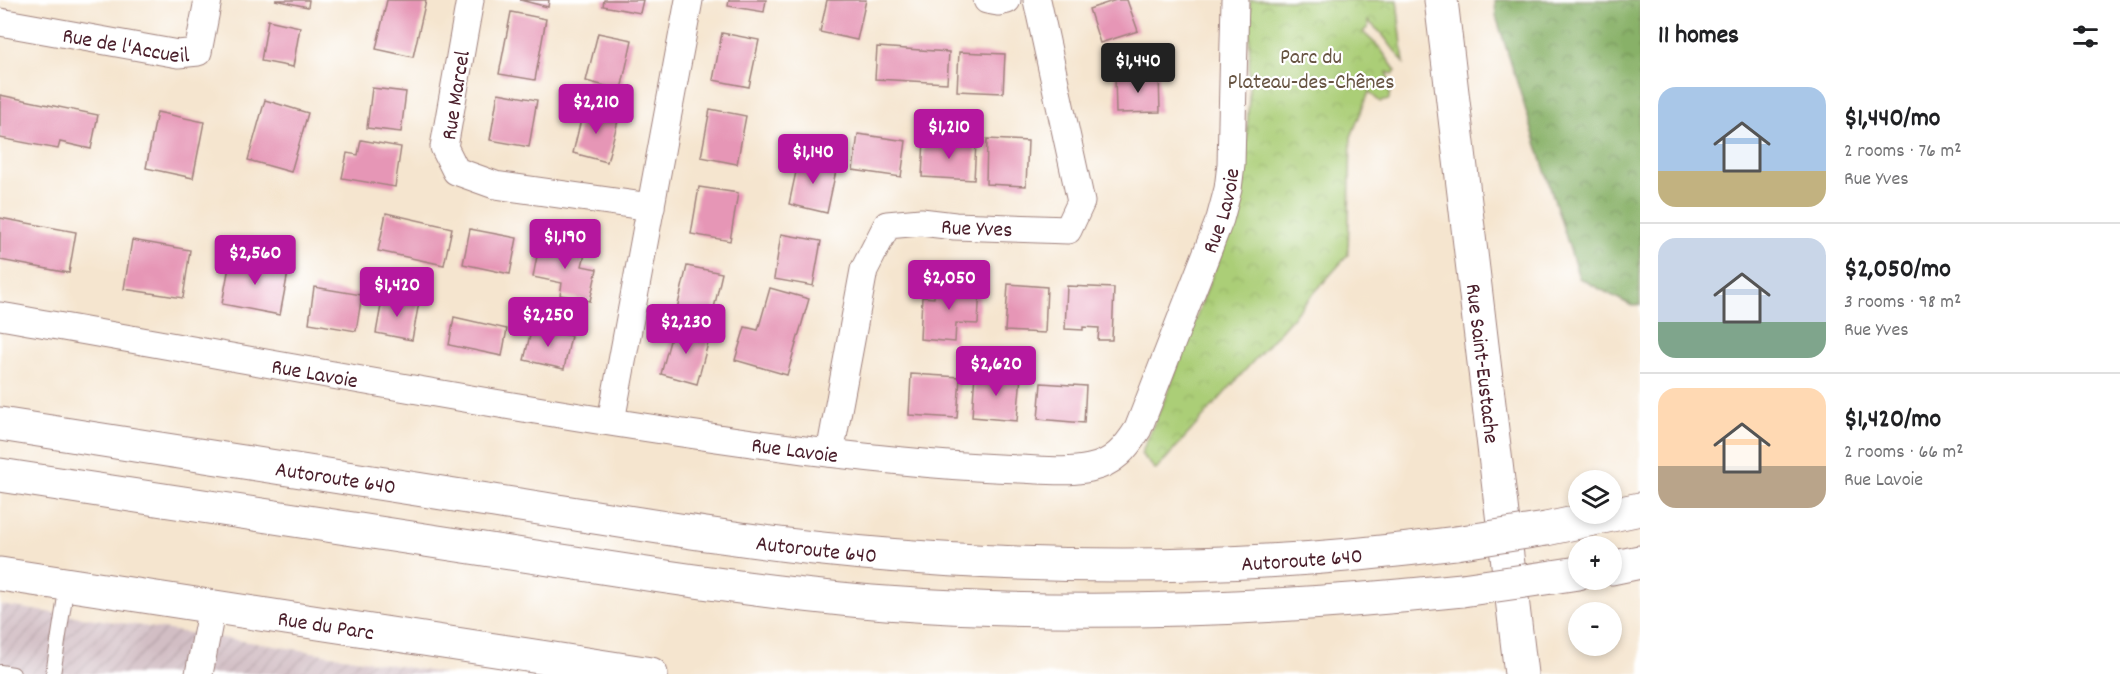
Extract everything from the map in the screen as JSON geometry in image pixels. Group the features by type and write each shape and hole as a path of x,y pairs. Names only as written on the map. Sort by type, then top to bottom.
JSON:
{"main road":[{"name":"Rue Saint-Eustache","path":"1432,0 1447,54"},
{"name":"Rue Saint-Eustache","path":"1442,0 1521,674"},
{"name":"Autoroute 640","path":"0,424 741,539 892,555 1073,564 1182,563 1329,556 1456,543 1546,529 1640,509"},
{"name":"Autoroute 640","path":"0,475 660,576 758,590 887,603 1018,609 1155,610 1344,601 1462,590 1565,575"},
{"path":"1622,566 1640,562"},
{"name":"Rue du Parc","path":"0,574 527,660 651,674"}],"street":[{"name":"Rue de l'Accueil","path":"0,22 178,54 198,52 208,0"},
{"name":"Rue Marcel","path":"470,0 444,147 456,171 495,185 651,207"},
{"path":"611,421 689,0"},
{"path":"987,0 998,2 1007,0"},
{"name":"Rue Yves","path":"830,453 864,270 886,225 921,222 955,226 1068,230 1081,202 1037,0"},
{"name":"Rue Lavoie","path":"0,316 611,421 830,453 913,463 1045,470 1089,468 1110,461 1120,454 1138,429 1220,219 1228,189 1233,142 1235,0"},
{"path":"199,674 212,607"}],"lane":[{"path":"53,674 67,584"},
{"path":"0,672 13,674"}],"shaded area":[{"path":"0,605 263,644 447,674 0,674"}],"green space":[{"name":"Parc du Plateau-des-Chênes","path":"1250,0 1397,0 1404,63 1382,34 1368,21 1368,27 1363,32 1380,48 1396,71 1393,74 1387,72 1390,87 1389,100 1380,102 1369,92 1351,137 1348,255 1156,470 1141,454 1167,394 1239,205 1244,182 1249,96"},
{"path":"1495,0 1640,0 1640,305 1632,306 1579,278 1496,16"}],"building":[{"path":"275,0 309,0 308,7"},
{"path":"387,0 426,0 413,57 376,49"},
{"path":"520,0 549,0 548,7"},
{"path":"604,0 643,0 640,13 603,6"},
{"path":"729,0 766,0 764,12 728,6"},
{"path":"827,0 866,0 857,40 820,32"},
{"path":"1116,0 1127,0 1138,31 1100,43 1089,9"},
{"path":"511,12 546,19 535,80 499,74"},
{"path":"268,20 300,27 293,67 261,61"},
{"path":"598,33 632,40 621,90 586,81"},
{"path":"722,33 759,40 749,87 713,80"},
{"path":"877,47 949,52 947,83 875,79"},
{"path":"959,52 1005,54 1003,93 957,91"},
{"path":"1159,74 1160,112 1116,113 1115,75"},
{"path":"372,88 406,92 401,132 367,128"},
{"path":"498,93 537,100 529,147 490,140"},
{"path":"0,95 98,115 91,149 60,142 58,149 0,138"},
{"path":"265,100 308,113 291,172 248,160"},
{"path":"584,107 619,117 607,162 573,153"},
{"path":"710,109 746,116 737,164 701,157"},
{"path":"157,112 204,122 193,178 146,168"},
{"path":"858,134 906,141 901,177 853,170"},
{"path":"924,139 976,143 974,180 922,177"},
{"path":"987,139 1028,141 1026,186 986,184"},
{"path":"361,140 401,147 395,187 342,178 347,153 358,155"},
{"path":"799,158 837,166 827,213 789,204"},
{"path":"699,187 738,193 730,241 691,234"},
{"path":"386,213 452,228 444,265 378,251"},
{"path":"0,218 76,232 69,273 0,260"},
{"path":"470,229 517,238 510,274 463,264"},
{"path":"781,234 821,241 813,286 774,279"},
{"path":"132,240 190,250 183,298 124,289"},
{"path":"540,240 586,250 582,266 597,269 590,301 560,295 562,283 533,277"},
{"path":"231,256 289,267 280,315 222,304"},
{"path":"687,266 722,273 712,317 677,309"},
{"path":"935,282 980,285 978,324 956,323 955,342 920,339 922,297 934,298"},
{"path":"1008,284 1047,287 1045,333 1005,331"},
{"path":"1067,286 1114,288 1112,340 1098,340 1099,328 1065,329"},
{"path":"314,287 362,295 356,331 309,323"},
{"path":"770,288 809,299 787,375 735,360 745,327 758,330"},
{"path":"383,295 419,302 412,340 376,333"},
{"path":"454,317 507,329 502,356 449,345"},
{"path":"674,326 710,336 697,384 661,374"},
{"path":"532,327 571,336 564,369 524,360"},
{"path":"975,373 1021,376 1017,421 972,417"},
{"path":"911,374 960,377 957,418 909,415"},
{"path":"1041,383 1086,386 1084,423 1038,419"}]}
